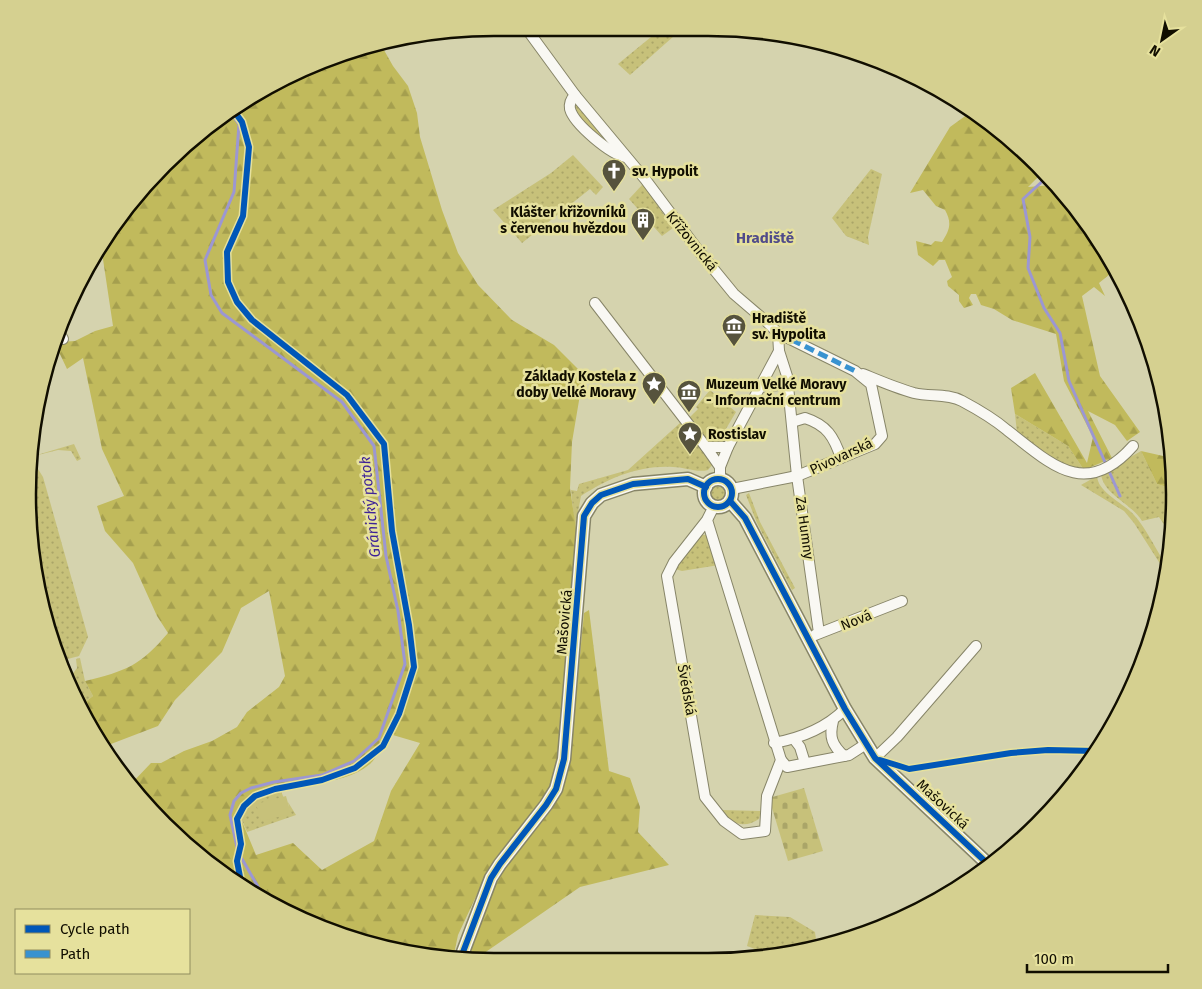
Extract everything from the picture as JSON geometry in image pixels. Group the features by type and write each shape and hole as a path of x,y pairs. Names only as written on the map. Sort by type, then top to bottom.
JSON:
{"street":[{"name":"Křížovnická","path":"532,36 575,95 627,157 734,294 778,333"},
{"name":"Křížovnická","path":"575,95 570,100 570,106 575,117 606,148 617,155 627,157"},
{"path":"595,303 706,446 720,473"},
{"path":"731,495 723,506 714,506 706,499 706,487 720,473 728,447 779,351 778,333"},
{"name":"Pivovarská","path":"731,495 797,476 875,444 882,436 871,384 856,371 778,333"},
{"name":"Za Humny","path":"779,351 788,384 814,636"},
{"path":"856,371 914,393 950,396 962,401 1005,428 1057,468 1076,474 1099,472 1114,465 1133,446"},
{"path":"760,387 788,384"},
{"path":"792,422 805,418 826,429 834,436 840,458"},
{"path":"706,446 728,447"},
{"name":"Mašovická","path":"720,473 727,482 731,495 814,636 846,709 875,758 983,860"},
{"name":"Mašovická","path":"463,952 491,878 556,789 564,759 584,516 592,503 601,494 633,484 688,479 706,487"},
{"path":"714,506 707,520 774,743 781,760 787,768 844,756 866,744"},
{"name":"Švédská","path":"707,520 674,562 667,576 705,797 724,821 742,834 765,831 767,796 781,760"},
{"name":"Nová","path":"814,636 902,601"},
{"path":"875,758 897,736 976,646"},
{"path":"774,743 794,739 833,721 846,709"},
{"path":"833,721 830,732 834,746 844,756"},
{"path":"794,739 800,747 805,763"}],"green space":[{"path":"652,36 674,36 630,75 618,64"},
{"path":"384,50 408,86 417,113 420,137 442,210 458,253 478,285 512,320 554,345 580,371 583,377 572,442 570,488 576,529 573,599 558,758 550,786 541,802 494,860 458,935 455,951 405,944 347,928 319,918 265,891 240,876 192,839 170,819 136,779 151,763 161,763 184,751 212,741 237,727 247,712 279,687 285,676 269,591 241,608 222,652 175,700 158,726 110,745 98,724 86,701 93,696 85,681 131,666 149,653 168,633 157,616 133,563 105,531 97,506 124,496 102,449 83,358 67,369 59,353 63,342 75,341 95,331 113,326 103,257 131,216 170,170 216,131 240,113 265,98 319,71","holes":["386,733 420,743 391,791 374,841 322,870 293,843 256,855 241,819 252,804 267,795 283,789 338,779 355,773 373,761 380,750"]},
{"path":"575,102 619,153 578,118 572,106"},
{"path":"966,116 1010,150 1032,170 1038,177 1028,187 1046,186 1089,240 1109,275 1099,283 1105,296 1094,287 1082,296 1100,376 1140,432 1127,441 1115,425 1088,411 1112,458 1084,470 1068,446 1015,414 1011,388 1035,373 1087,463 1093,437 1064,381 1056,334 1012,320 994,309 981,305 976,294 971,294 969,298 973,305 964,308 959,301 959,295 948,286 947,281 952,277 945,260 939,260 933,266 918,255 916,241 931,245 935,241 942,242 948,230 949,219 945,210 936,206 923,190 910,193 950,127"},
{"path":"573,155 603,187 596,195 590,189 522,243 493,210 551,173"},
{"path":"871,169 882,174 868,237 869,245 846,236 832,218"},
{"path":"643,184 673,228 662,236 629,199"},
{"path":"710,390 736,412 717,444 705,440 689,418 698,409 696,407"},
{"path":"1015,414 1068,446 1084,470 1060,466 1017,433"},
{"path":"680,423 713,464 708,470 699,471 677,467 648,468 613,478 581,496 575,528 571,490 577,491 579,484 628,470"},
{"path":"74,444 81,459 77,461 71,451 58,450 38,455"},
{"path":"1141,451 1157,484 1166,487 1165,526 1159,517 1142,521 1132,509 1112,493 1103,481 1101,474"},
{"path":"1141,451 1164,456 1166,487 1157,484"},
{"path":"37,469 43,477 88,637 79,656 67,659 45,584 37,524"},
{"path":"1097,476 1101,487 1136,517 1161,557 1160,564 1124,511 1081,485"},
{"path":"715,486 721,486 725,493 721,500 715,500 711,496 711,490"},
{"path":"749,493 760,522 795,588 792,590 757,523 746,495"},
{"path":"701,535 708,535 719,565 682,571 675,569"},
{"path":"589,610 609,771 630,778 640,807 638,832 669,865 580,887 485,953 470,952 497,881 505,868 552,809 561,791 570,761 584,613"},
{"path":"80,658 85,681 93,696 86,701 73,674 77,668 76,659"},
{"path":"804,788 823,851 788,861 769,798"},
{"path":"281,791 290,814 288,802 296,815 247,832 241,818 249,807 258,800"},
{"path":"286,796 291,814 261,821 256,804"},
{"path":"720,810 761,811 759,819 748,824 738,824 729,819"},
{"path":"755,915 790,917 815,932 816,939 797,944 758,950 747,946"}],"waterway":[{"name":"Gránický potok","path":"234,117 239,124 234,192 205,260 211,295 222,313 342,402 374,446 386,556 398,611 405,664 379,738 354,761 322,775 274,782 251,788 241,793 234,801 230,815 238,852 258,887"},
{"path":"1042,181 1023,199 1030,237 1028,268 1044,308 1060,333 1069,381 1120,496"}],"marked path":[{"path":"778,333 855,371"}],"cycle path":[{"path":"237,115 242,122 249,147 243,216 227,252 228,282 237,302 252,320 347,395 384,444 392,531 409,625 414,667 399,714 383,746 355,768 322,780 275,789 255,796 244,806 237,819 241,844 237,861 240,876"},
{"path":"463,952 491,878 556,789 564,759 584,516 592,503 601,495 633,484 688,479 706,487"},
{"path":"718,479 728,483 732,493 728,503 718,507 708,503 704,493 708,483 718,479"},
{"path":"730,501 745,518 845,709 875,758 983,860"},
{"path":"880,760 909,769 1011,753 1048,750 1088,751"}],"place":[{"name":"sv. Hypolit","path":"614,192"},
{"name":"Klášter křižovníků s červenou hvězdou","path":"643,241"},
{"name":"Hradiště sv. Hypolita","path":"734,347"},
{"name":"Základy Kostela z doby Velké Moravy","path":"654,405"},
{"name":"Muzeum Velké Moravy - Informační centrum","path":"689,413"},
{"name":"Rostislav","path":"690,455"}],"district":[{"name":"Hradiště","path":"765,238"}]}
